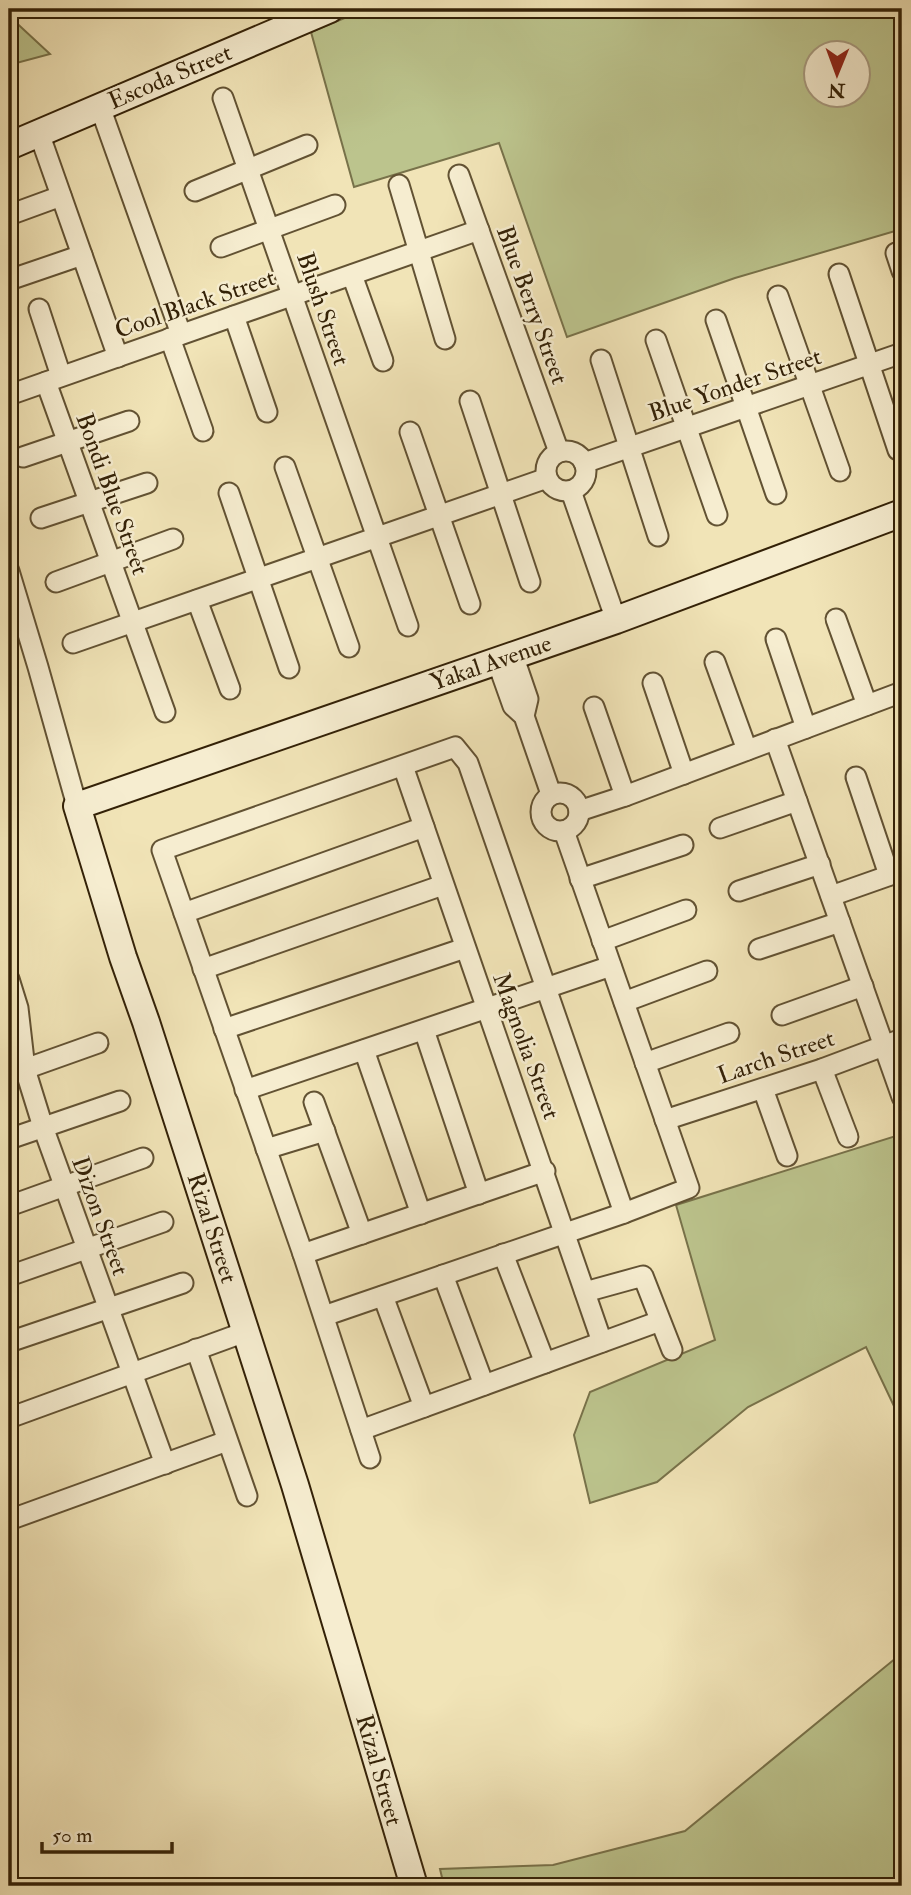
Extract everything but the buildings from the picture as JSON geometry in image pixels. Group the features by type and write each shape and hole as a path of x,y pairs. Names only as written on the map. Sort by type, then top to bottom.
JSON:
{"street":[{"name":"Escoda Street","path":"9,146 330,9"},
{"name":"Blush Street","path":"223,98 408,626"},
{"path":"100,107 203,430"},
{"path":"39,133 118,356"},
{"path":"195,191 307,145"},
{"name":"Blue Berry Street","path":"459,175 559,452"},
{"path":"399,185 445,339"},
{"path":"9,215 61,196"},
{"path":"220,247 335,205"},
{"name":"Cool Black Street","path":"9,395 479,230"},
{"path":"9,280 82,255"},
{"path":"839,274 898,450"},
{"path":"352,275 383,361"},
{"path":"778,296 840,471"},
{"name":"Bondi Blue Street","path":"39,309 67,443 165,712"},
{"path":"234,316 267,412"},
{"path":"716,320 776,494"},
{"path":"656,340 717,515"},
{"name":"Blue Yonder Street","path":"584,463 902,353"},
{"path":"601,360 658,536"},
{"path":"470,401 530,582"},
{"path":"23,457 129,421"},
{"path":"410,432 470,604"},
{"path":"559,452 577,454 584,463 584,480 579,487 571,491 554,488 547,478 548,462 559,452"},
{"path":"285,467 349,647"},
{"path":"73,643 547,478"},
{"path":"41,518 147,483"},
{"path":"571,491 616,620"},
{"path":"229,493 289,668"},
{"name":"Yakal Avenue","path":"77,806 616,620 902,513"},
{"path":"56,582 173,539"},
{"name":"Rizal Street","path":"9,571 122,957 146,1022 295,1485 414,1886"},
{"path":"197,600 230,689"},
{"path":"836,619 867,705"},
{"path":"776,639 806,728"},
{"path":"505,658 528,699 524,716 551,794"},
{"path":"715,662 747,750"},
{"path":"653,684 684,774"},
{"path":"579,811 902,692"},
{"path":"594,707 625,796"},
{"path":"775,738 863,986 893,1042 902,1097"},
{"path":"370,1458 303,1254 162,850 455,747 468,762 624,1213"},
{"name":"Magnolia Street","path":"403,766 602,1342"},
{"path":"831,896 896,873 856,776"},
{"path":"560,793 570,795 579,811 575,824 564,831 554,831 546,826 540,809 551,794 560,793"},
{"path":"720,828 797,801"},
{"path":"184,913 424,827"},
{"path":"324,1316 689,1188 564,831"},
{"path":"580,879 684,845"},
{"path":"739,891 820,864"},
{"path":"204,969 443,885"},
{"path":"602,941 686,910"},
{"path":"759,948 840,922"},
{"path":"224,1029 465,948"},
{"path":"245,1090 611,965"},
{"path":"624,1002 707,971"},
{"name":"Dizon Street","path":"9,979 18,1007 25,1069 43,1127 165,1464"},
{"path":"782,1015 863,986"},
{"path":"424,1030 479,1194"},
{"path":"645,1063 729,1033"},
{"name":"Larch Street","path":"665,1120 822,1069 893,1042"},
{"path":"25,1069 98,1043"},
{"path":"364,1050 421,1214"},
{"path":"822,1069 848,1137"},
{"path":"763,1089 788,1156"},
{"path":"9,1139 120,1101"},
{"path":"314,1102 362,1234"},
{"path":"266,1149 325,1131"},
{"path":"9,1206 144,1158"},
{"path":"303,1254 545,1171"},
{"path":"9,1276 163,1222"},
{"path":"503,1255 545,1363"},
{"path":"443,1275 484,1385"},
{"path":"585,1293 643,1276 672,1350"},
{"path":"9,1342 183,1283"},
{"path":"383,1296 424,1407"},
{"path":"361,1430 660,1321"},
{"path":"9,1418 245,1332"},
{"path":"196,1349 247,1496"},
{"path":"9,1520 227,1441"}],"green space":[{"path":"366,9 902,9 902,229 735,278 567,337 499,143 354,187 311,32"},
{"path":"9,16 50,54 9,65"},
{"path":"902,1134 902,1423 866,1347 748,1407 657,1482 590,1503 574,1435 590,1392 715,1340 676,1205"},
{"path":"902,1653 902,1886 444,1886 440,1869 553,1865 685,1831"}]}
